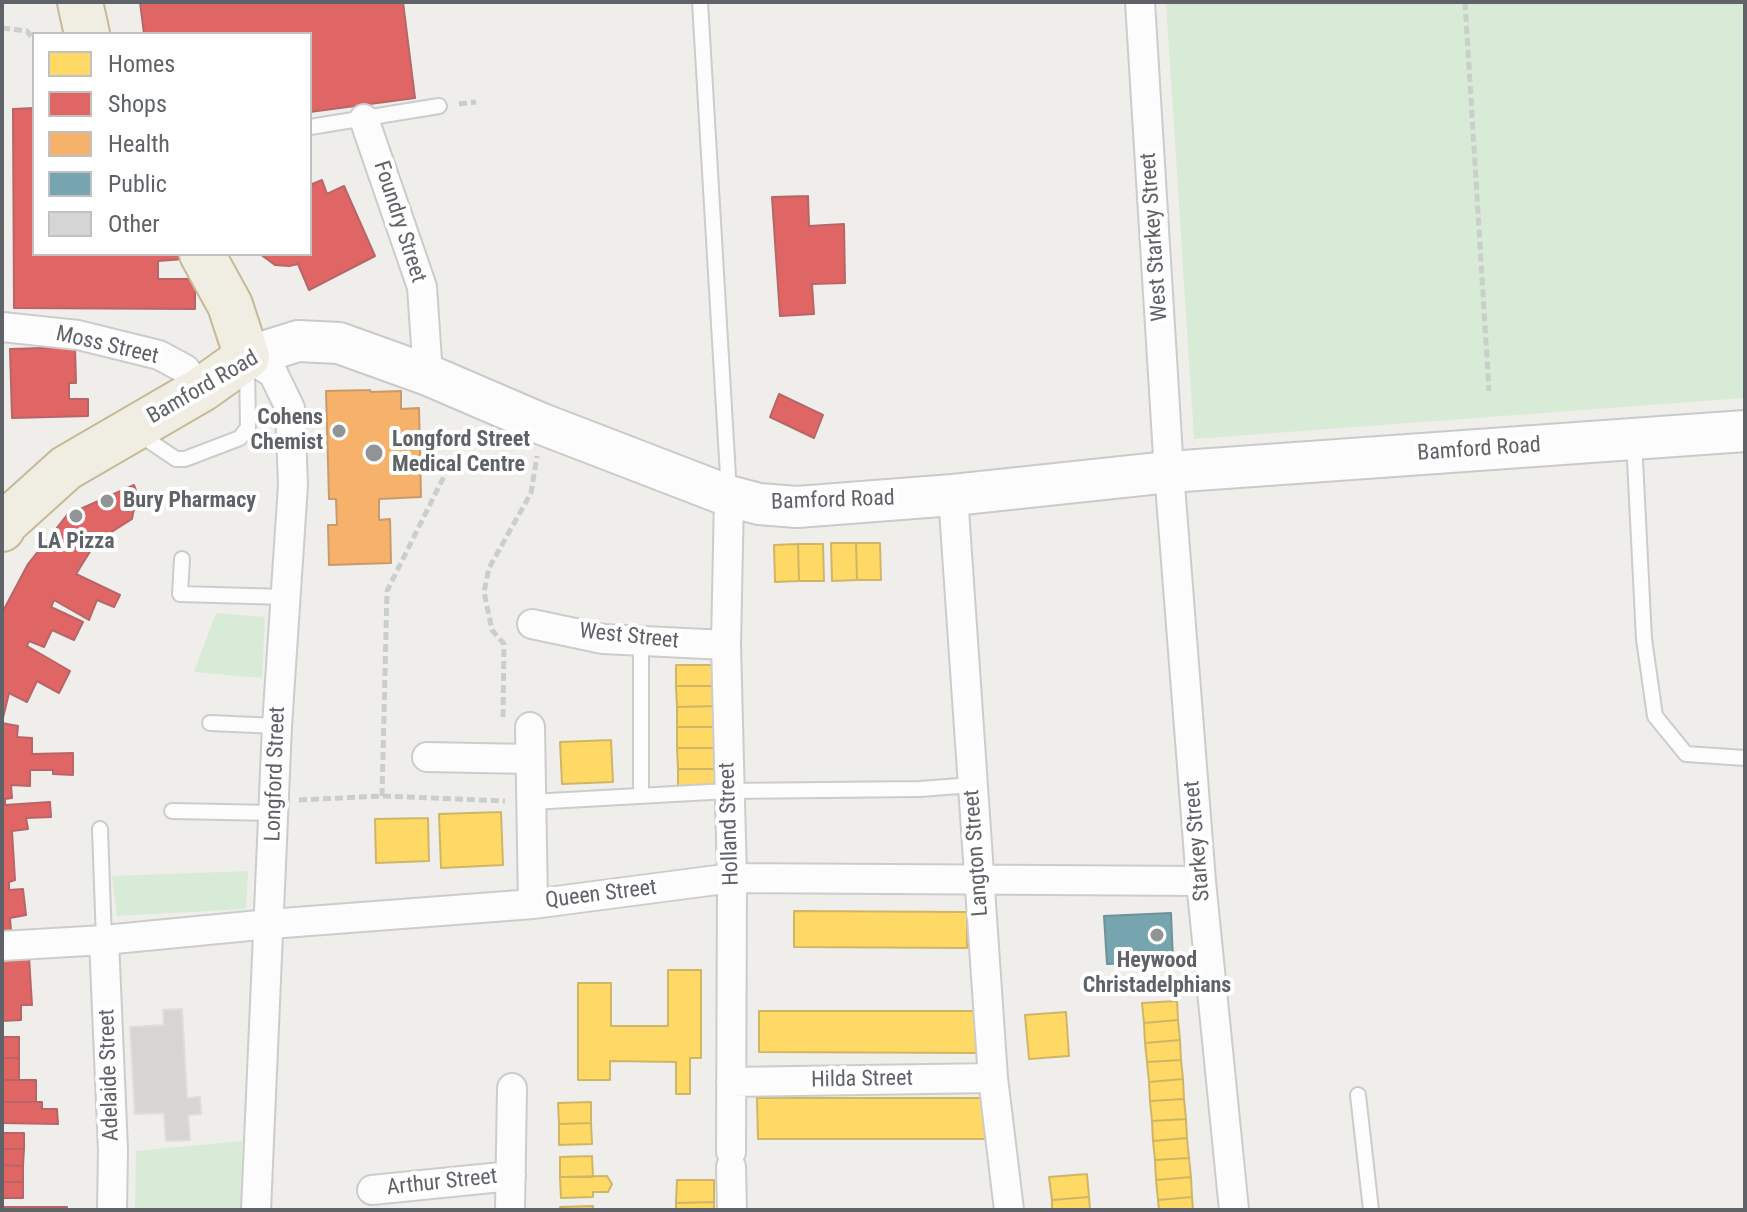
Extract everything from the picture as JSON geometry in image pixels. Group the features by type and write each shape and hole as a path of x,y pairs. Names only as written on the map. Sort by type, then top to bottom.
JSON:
{"highway":[{"path":"80,2 87,32"},
{"path":"203,256 230,305 247,357"},
{"name":"Bamford Road","path":"2,523 66,468 202,389 247,357"}],"street":[{"name":"West Starkey Street","path":"1140,2 1169,472"},
{"name":"Foundry Street","path":"364,119 422,287 428,375"},
{"name":"Moss Street","path":"2,327 78,335 159,355 185,369 202,389"},
{"name":"Bamford Road","path":"247,357 298,341 339,343 428,375 542,424 729,496 759,504 797,507 953,495 1169,472 1745,431"},
{"name":"Longford Street","path":"247,357 273,373 290,408 293,485 277,726 256,1210"},
{"name":"Starkey Street","path":"1169,472 1201,881 1234,1210"},
{"name":"Langton Street","path":"953,495 993,1078 1009,1210"},
{"name":"Holland Street","path":"729,496 726,645 732,878 732,1210"},
{"name":"West Street","path":"532,624 603,639 726,645"},
{"path":"530,727 516,759 531,802 533,904"},
{"path":"427,757 516,759"},
{"name":"Queen Street","path":"2,946 533,904 732,878 1201,881"},
{"name":"Adelaide Street","path":"104,940 113,1150 112,1210"},
{"name":"Hilda Street","path":"731,1082 993,1078"},
{"path":"510,1210 512,1088"},
{"name":"Arthur Street","path":"372,1190 511,1176"}],"lane":[{"path":"700,2 729,496"},
{"path":"312,127 439,106"},
{"path":"133,429 176,459 199,455 240,438 248,427 247,357"},
{"path":"1634,440 1644,639 1655,716 1686,754 1745,758"},
{"path":"182,559 180,594 287,585"},
{"path":"641,641 641,796"},
{"path":"210,723 277,726"},
{"path":"531,802 728,791 920,789 972,785"},
{"path":"172,811 274,807"},
{"path":"100,829 104,940"},
{"path":"1358,1095 1371,1210"}],"path":[{"path":"1465,2 1489,391"},
{"path":"2,28 27,31 32,37"},
{"path":"382,796 387,591 483,398"},
{"path":"516,759 504,644 492,630 484,592 489,568 531,493 542,424"},
{"path":"274,807 382,796 531,802"}],"green space":[{"path":"1166,2 1745,2 1745,398 1194,439"},
{"path":"216,613 265,617 262,678 194,672"},
{"path":"248,871 246,909 117,916 112,876"},
{"path":"242,1141 241,1210 135,1210 136,1151"}],"building: Homes":[{"path":"831,543 856,543 857,580 832,581"},
{"path":"856,543 880,543 881,580 857,580"},
{"path":"798,544 799,581 775,582 774,545"},
{"path":"798,544 823,544 824,581 799,581"},
{"path":"676,665 715,665 715,686 676,686"},
{"path":"676,686 715,686 715,706 677,707"},
{"path":"715,706 716,727 677,727 677,707"},
{"path":"677,727 716,727 716,748 677,748"},
{"path":"611,740 613,782 562,784 560,742"},
{"path":"677,748 716,748 716,769 678,769"},
{"path":"678,769 716,769 716,789 678,790"},
{"path":"501,812 503,865 441,868 439,814"},
{"path":"428,818 429,861 376,863 375,819"},
{"path":"794,911 967,912 967,948 794,947"},
{"path":"668,970 701,970 701,1058 690,1058 690,1094 676,1094 676,1062 610,1061 610,1080 578,1080 578,983 611,983 611,1026 668,1026"},
{"path":"1177,1001 1178,1020 1144,1023 1142,1003"},
{"path":"759,1011 977,1011 977,1053 759,1052"},
{"path":"1066,1012 1069,1056 1029,1059 1025,1015"},
{"path":"1178,1020 1180,1040 1145,1043 1144,1023"},
{"path":"1180,1040 1181,1060 1147,1062 1145,1043"},
{"path":"1181,1060 1183,1079 1149,1082 1147,1062"},
{"path":"1183,1079 1184,1099 1150,1101 1149,1082"},
{"path":"757,1098 988,1098 988,1139 758,1139"},
{"path":"1184,1099 1186,1119 1152,1121 1150,1101"},
{"path":"591,1102 591,1123 559,1124 558,1103"},
{"path":"1186,1119 1187,1138 1153,1141 1152,1121"},
{"path":"591,1123 592,1144 559,1145 559,1124"},
{"path":"1187,1138 1189,1158 1155,1160 1153,1141"},
{"path":"592,1156 593,1177 560,1177 560,1157"},
{"path":"1189,1158 1191,1177 1156,1180 1155,1160"},
{"path":"1087,1174 1089,1197 1052,1200 1049,1177"},
{"path":"607,1176 612,1184 608,1192 593,1192 593,1197 561,1198 560,1177"},
{"path":"1191,1177 1192,1197 1158,1200 1156,1180"},
{"path":"677,1180 714,1180 714,1202 676,1203"},
{"path":"1089,1197 1090,1210 1052,1210 1052,1200"},
{"path":"1192,1197 1193,1210 1159,1210 1158,1200"},
{"path":"714,1202 714,1210 676,1210 676,1203"},
{"path":"593,1206 593,1210 560,1210 560,1207"}],"building: Shops":[{"path":"140,2 403,2 415,98 312,112 312,32 144,32"},
{"path":"32,108 32,256 183,256 184,259 158,261 158,279 195,279 195,309 14,308 13,109"},
{"path":"322,180 327,194 344,186 375,256 309,290 298,264 275,265 263,256 312,256 312,184"},
{"path":"808,196 809,226 844,224 845,283 812,284 814,314 780,316 772,197"},
{"path":"75,347 76,383 69,383 69,399 88,399 88,416 12,418 10,349"},
{"path":"779,394 823,415 814,438 770,417"},
{"path":"134,485 137,493 132,519 96,542 76,574 120,595 114,607 97,600 89,620 54,600 51,607 83,622 74,640 52,630 44,647 29,641 27,646 70,671 59,693 37,681 27,702 9,693 2,722 2,613 28,564 67,515"},
{"path":"2,723 18,726 17,737 32,738 32,754 73,753 73,775 53,774 53,770 30,770 30,786 11,785 12,798 5,799 5,805 50,802 51,817 26,818 28,829 12,831 15,880 9,882 9,890 23,889 26,915 10,918 11,931 2,931"},
{"path":"29,957 32,1005 21,1005 21,1020 2,1021 2,959"},
{"path":"2,1037 19,1037 19,1058 2,1058"},
{"path":"2,1058 19,1058 19,1080 2,1080"},
{"path":"2,1080 36,1080 36,1102 2,1102"},
{"path":"2,1102 42,1102 42,1109 57,1109 58,1124 2,1123"},
{"path":"2,1133 24,1133 24,1149 2,1149"},
{"path":"2,1149 24,1149 23,1166 2,1165"},
{"path":"2,1165 23,1166 23,1182 2,1182"},
{"path":"2,1182 23,1182 23,1198 2,1198"},
{"path":"2,1207 67,1207 67,1210 2,1210"}],"building: Health":[{"name":"Longford Street Medical Centre","path":"326,391 401,391 401,409 419,408 421,497 379,499 379,520 390,519 391,563 329,565 328,525 337,525 336,499 329,499"}],"building: Public":[{"path":"1171,913 1173,961 1107,964 1104,916"}],"building: Other":[{"path":"182,1009 187,1098 200,1097 201,1114 188,1115 190,1140 166,1141 164,1113 135,1114 130,1027 164,1025 163,1010"}],"place":[{"name":"Cohens Chemist","path":"339,431"},
{"name":"Longford Street Medical Centre","path":"374,453"},
{"name":"Bury Pharmacy","path":"107,501"},
{"name":"LA Pizza","path":"76,516"},
{"name":"Heywood Christadelphians","path":"1157,935"}]}
